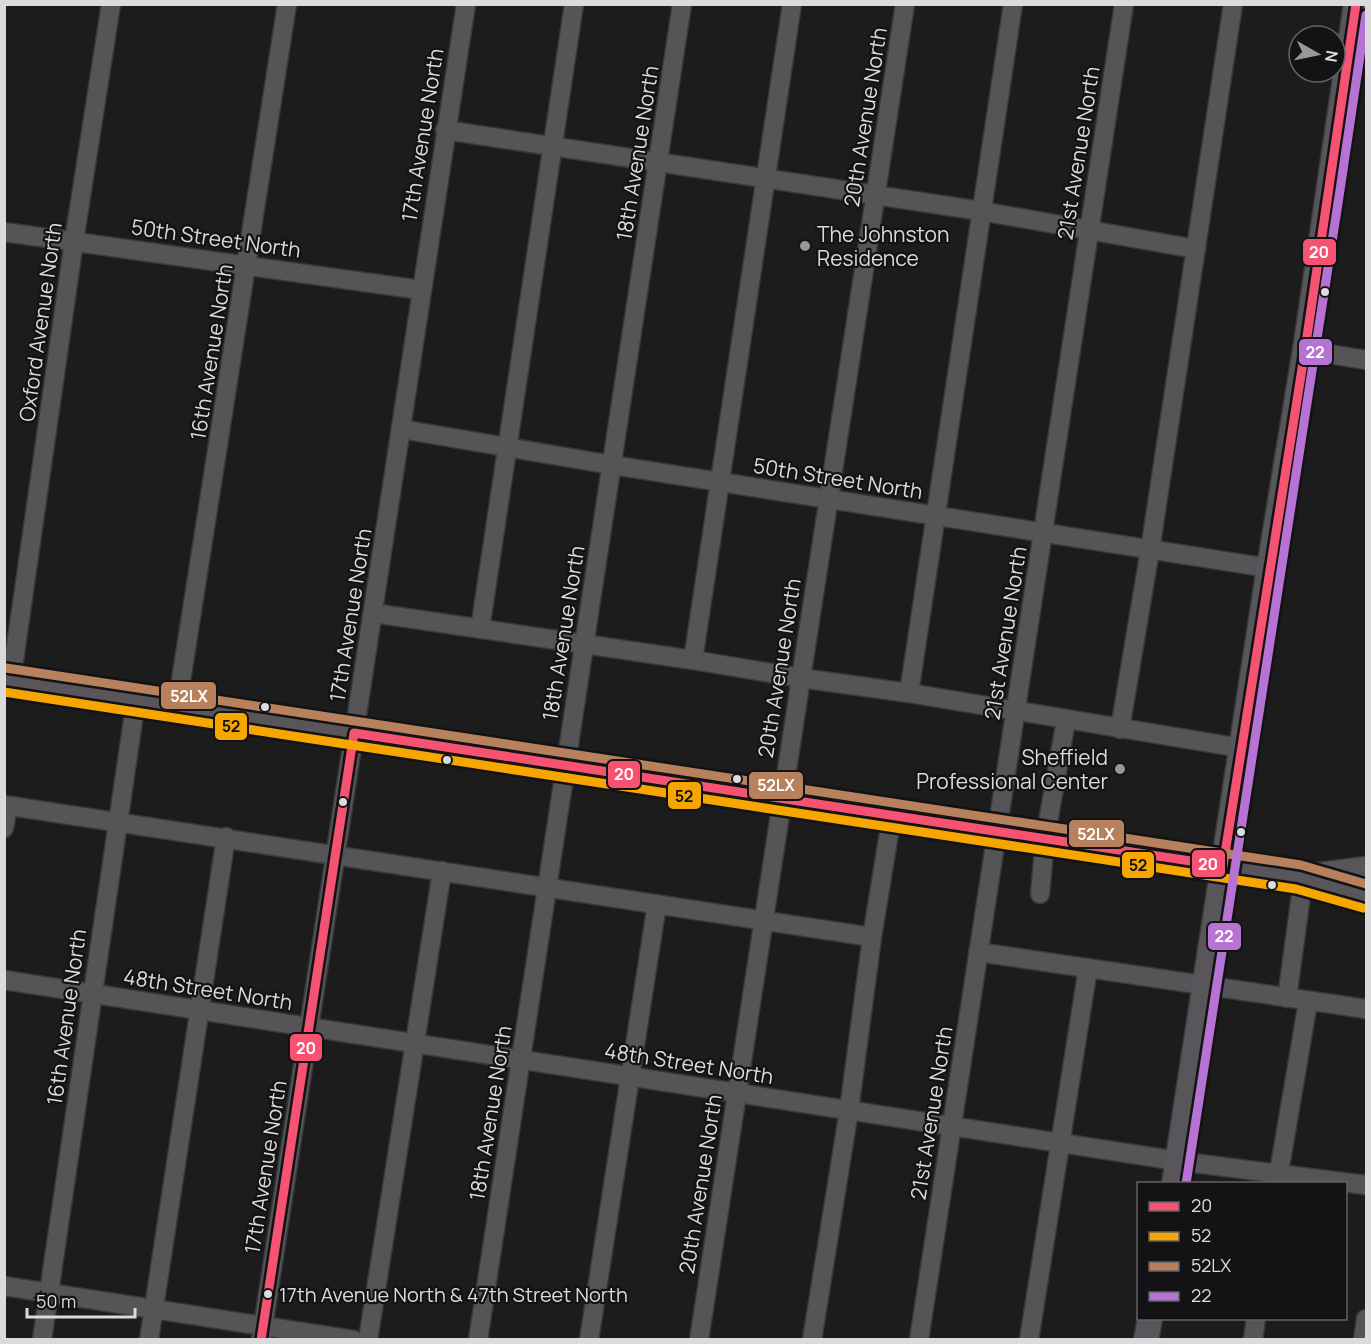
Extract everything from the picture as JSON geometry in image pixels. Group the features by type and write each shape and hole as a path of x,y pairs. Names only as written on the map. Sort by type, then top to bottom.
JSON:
{"main road":[{"path":"1176,1172 1222,866 1305,350 1356,4"},
{"path":"8,681 1299,877 1366,896"},
{"path":"1299,877 1366,870"},
{"path":"1146,1340 1150,1320"}],"street":[{"name":"Oxford Avenue North","path":"8,681 111,4"},
{"name":"16th Avenue North","path":"177,706 287,4"},
{"name":"17th Avenue North","path":"262,1333 466,4"},
{"path":"480,629 574,4"},
{"name":"18th Avenue North","path":"478,1340 682,4"},
{"path":"693,660 792,4"},
{"name":"20th Avenue North","path":"699,1340 905,4"},
{"path":"909,693 1013,4"},
{"name":"21st Avenue North","path":"919,1340 1124,4"},
{"path":"1120,729 1150,550 1233,4"},
{"path":"445,130 981,211 1196,249"},
{"name":"50th Street North","path":"4,232 421,290"},
{"path":"1305,350 1366,360"},
{"name":"50th Street North","path":"401,429 612,465 1269,568"},
{"path":"373,613 909,693 1241,748"},
{"name":"16th Avenue North","path":"42,1340 136,700"},
{"path":"1040,894 1045,838 1066,720"},
{"path":"4,828 6,806 226,837 872,937"},
{"path":"812,1340 849,1110 872,937 892,815"},
{"path":"149,1340 226,837"},
{"path":"368,1340 442,871"},
{"path":"1287,998 1301,895 1299,877"},
{"path":"589,1340 657,904"},
{"path":"978,952 1366,1009"},
{"path":"1029,1340 1088,968"},
{"name":"48th Street North","path":"4,980 1060,1143 1176,1172 1322,1182"},
{"path":"1278,1179 1308,1002"},
{"name":"48th Street North","path":"1347,1184 1366,1185"},
{"path":"4,1286 154,1309 262,1333 354,1340"},
{"path":"1364,1340 1366,1319"},
{"path":"1253,1340 1256,1320"}],"transit line":[{"name":"20","path":"261,1340 354,733 1223,866 1305,350 1356,4"},
{"name":"22","path":"1186,1182 1366,15"},
{"name":"52LX","path":"6,668 1301,865 1366,884"},
{"name":"52","path":"4,692 1296,889 1363,908"}],"place":[{"name":"The Johnston Residence","path":"805,246"},
{"name":"Sheffield Professional Center","path":"1120,769"},
{"name":"17th Avenue North & 47th Street North","path":"268,1294"}]}
